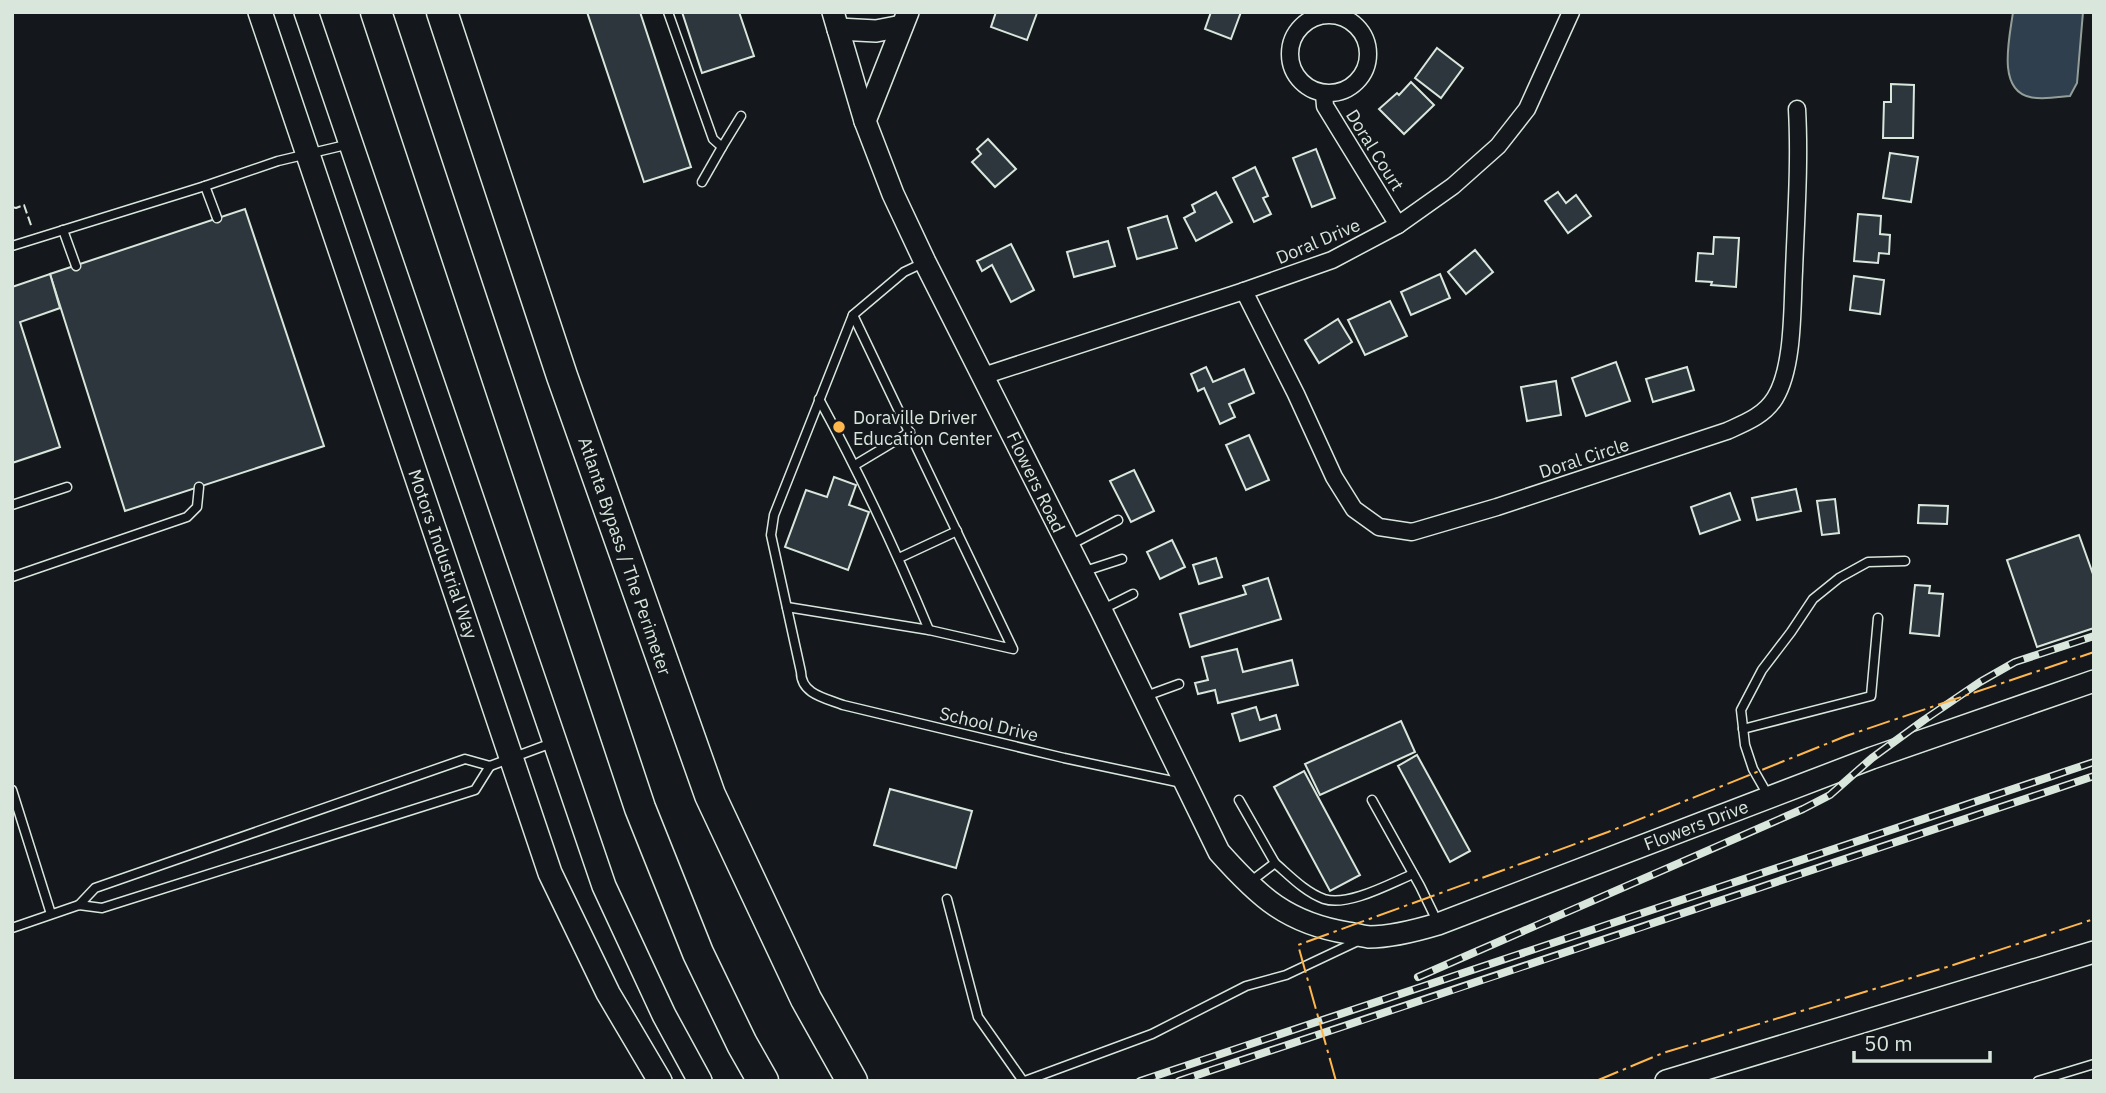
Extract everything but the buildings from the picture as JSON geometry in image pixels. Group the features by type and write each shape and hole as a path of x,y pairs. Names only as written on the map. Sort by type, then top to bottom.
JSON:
{"highway":[{"path":"376,12 640,807 698,953 741,1044 764,1081"},
{"name":"Atlanta Bypass / The Perimeter","path":"442,12 562,376 710,795 806,999 852,1081"}],"main road":[{"name":"Motors Industrial Way","path":"260,12 550,873 608,993 660,1081"},
{"path":"306,12 604,886 664,1015 700,1081"}],"street":[{"name":"Doral Drive","path":"983,376 1332,260 1398,225 1453,186 1498,146 1527,109 1572,12"},
{"name":"Doral Court","path":"1334,15 1348,20 1360,30 1367,44 1368,60 1363,74 1353,86 1339,93 1324,93 1309,89 1297,79 1290,65 1289,49 1294,35 1304,23 1318,16 1334,15"},
{"path":"835,21 876,31 905,19"},
{"path":"865,121 905,19"},
{"name":"Flowers Road","path":"835,21 865,121 925,262 1101,610 1219,852 1247,884 1294,918"},
{"name":"Doral Court","path":"1324,93 1325,106 1398,225"},
{"name":"Doral Circle","path":"1244,291 1334,477 1354,509 1379,527 1412,532 1497,507 1727,431 1756,418 1775,399 1786,370 1791,320 1797,209 1797,109"},
{"name":"Flowers Drive","path":"1294,918 1332,930 1370,937 1438,924 1872,758 2094,681"},
{"path":"1666,1081 2094,952"}],"lane":[{"path":"668,12 713,139 722,147"},
{"path":"702,182 741,116"},
{"path":"12,246 278,161 350,144"},
{"path":"205,186 217,218"},
{"path":"63,230 76,266"},
{"path":"853,315 1013,649 929,630 787,607 771,535 774,515 819,399 853,315 904,272 925,262"},
{"path":"819,399 855,465 929,630"},
{"path":"855,465 910,432"},
{"path":"12,505 68,487"},
{"path":"12,577 187,517 197,508 198,487"},
{"path":"1067,546 1118,520"},
{"path":"899,558 957,531"},
{"path":"1080,572 1122,559"},
{"path":"1769,797 1753,769 1745,745 1741,710 1762,670 1812,599 1839,578 1868,562 1905,561"},
{"path":"1101,610 1133,594"},
{"name":"School Drive","path":"787,607 801,681 809,691 843,705 1064,758 1187,784"},
{"path":"1743,729 1871,696 1878,618"},
{"path":"1143,698 1179,684"},
{"path":"12,928 79,905 102,908 475,790 490,766 554,742"},
{"path":"79,905 95,888 465,759 490,766"},
{"path":"12,790 51,914"},
{"path":"1239,800 1275,863 1303,887 1326,900 1356,898 1413,874"},
{"path":"1372,800 1438,924"},
{"path":"1247,884 1275,863"},
{"path":"947,899 978,1017 1024,1081 1152,1034 1246,986 1286,975 1344,946 1370,937"},
{"path":"2038,1081 2094,1064"}],"water":[{"path":"2013,12 2083,12 2077,83 2070,96 2030,97 2019,92 2013,84 2009,73 2008,48"}],"railway":[{"path":"1418,977 1803,809 1830,795 1872,758 1980,682 2015,662 2094,636"},
{"path":"1140,1081 2094,762"},
{"path":"1179,1081 2094,776"}],"fence":[{"path":"12,207 24,205 32,228"}],"power":[{"path":"1336,1081 1298,945 1608,832 1846,736 2094,652"},
{"path":"1596,1081 1663,1053 1947,967 2094,919"}],"place":[{"name":"Doraville Driver Education Center","path":"839,427"}]}
